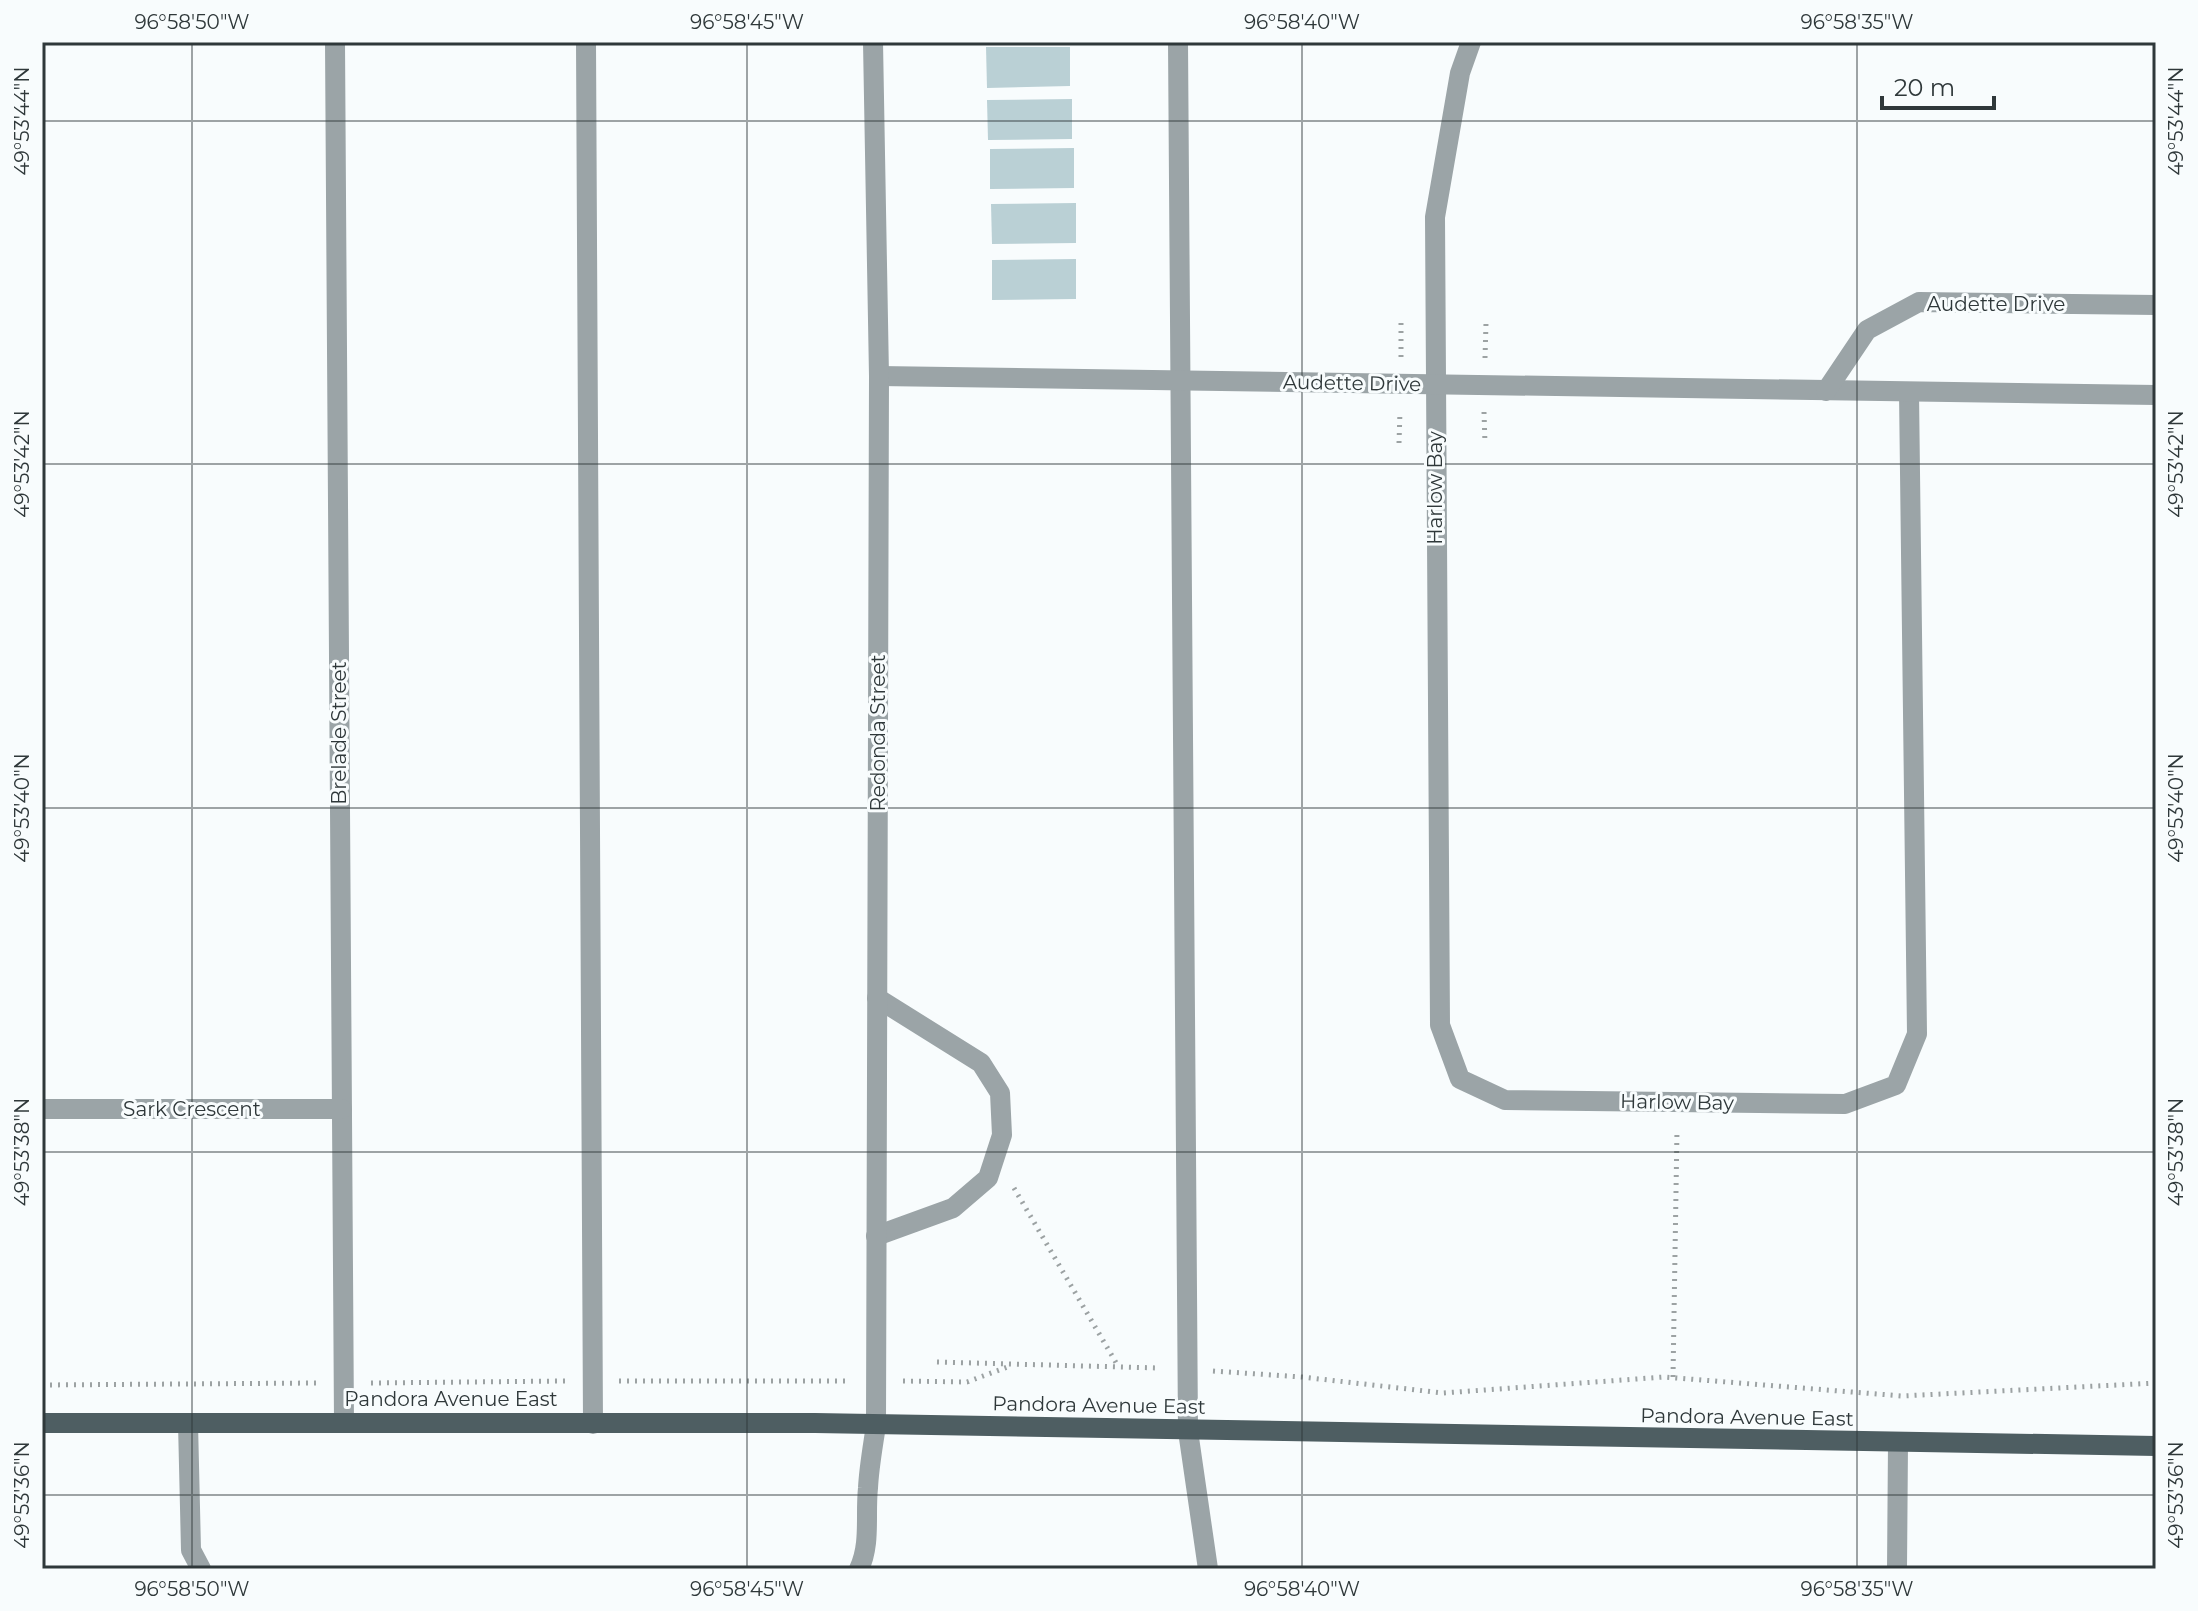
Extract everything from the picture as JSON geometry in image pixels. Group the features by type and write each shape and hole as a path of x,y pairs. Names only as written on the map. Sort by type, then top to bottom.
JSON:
{"main road":[{"name":"Pandora Avenue East","path":"42,1423 876,1425 2156,1446"}],"street":[{"name":"Brelade Street","path":"335,42 344,1423"},
{"path":"586,42 593,1424"},
{"name":"Redonda Street","path":"859,1569 865,1557 867,1489 876,1425 879,376 873,42"},
{"path":"1178,42 1188,1431 1208,1569"},
{"name":"Harlow Bay","path":"1471,42 1460,73 1435,217 1440,1025 1460,1079 1505,1100 1845,1104 1896,1085 1917,1034 1909,392"},
{"name":"Audette Drive","path":"1826,391 1867,330 1919,302 2156,305"},
{"name":"Audette Drive","path":"879,376 2156,395"},
{"path":"876,1236 953,1208 988,1178 1002,1135 1000,1093 981,1063 877,998"},
{"name":"Sark Crescent","path":"42,1109 342,1109"},
{"path":"188,1423 191,1550 201,1569"},
{"path":"1897,1569 1898,1444"}],"path":[{"path":"1673,1377 1677,1101"},
{"path":"995,1157 1118,1367"},
{"path":"937,1362 1187,1369 1302,1377 1443,1393 1673,1377 1902,1396 2156,1383"},
{"path":"42,1385 967,1382 1016,1364"}],"building":[{"path":"986,47 1070,47 1070,86 987,88"},
{"path":"1072,99 1072,139 988,140 987,100"},
{"path":"1074,148 1074,188 990,189 990,149"},
{"path":"1076,203 1076,243 992,244 991,204"},
{"path":"1076,259 1076,299 992,300 992,260"}]}
